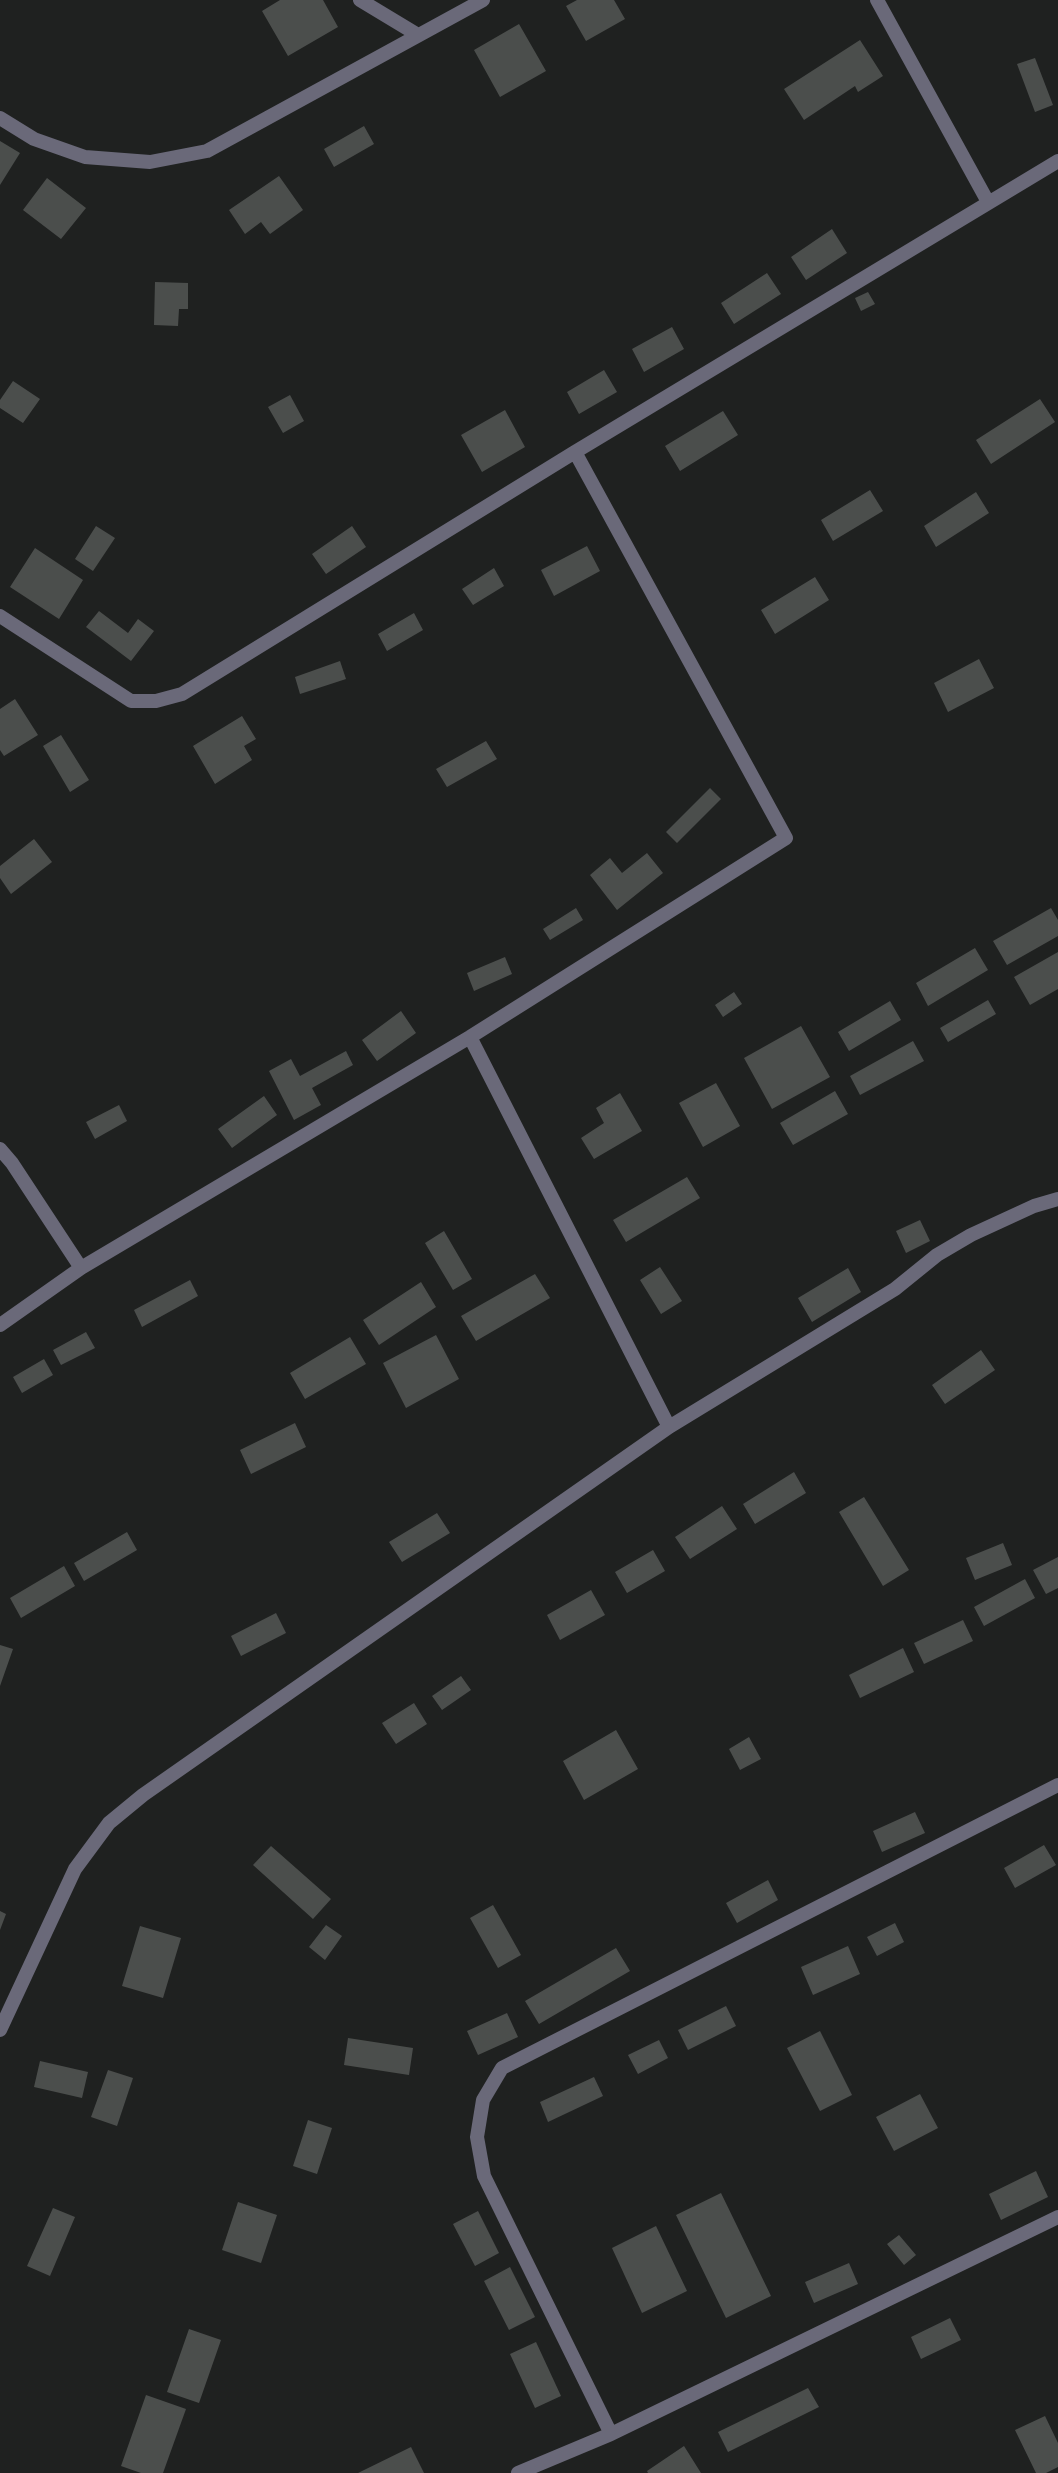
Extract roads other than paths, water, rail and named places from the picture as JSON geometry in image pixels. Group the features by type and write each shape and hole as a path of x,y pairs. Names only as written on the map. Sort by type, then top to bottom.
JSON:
{"street":[{"path":"360,0 418,35"},
{"path":"0,118 34,139 85,157 150,162 207,151 483,0"},
{"path":"877,0 988,202"},
{"path":"0,616 131,701 156,701 182,694 575,452 1058,161"},
{"path":"0,1325 81,1268 470,1037 786,838 575,452"},
{"path":"470,1037 669,1427"},
{"path":"0,1149 81,1268"},
{"path":"0,2030 75,1869 109,1823 143,1795 669,1427 895,1289 937,1255 971,1235 1034,1206 1058,1199"},
{"path":"611,2434 484,2176 477,2137 483,2099 502,2068 1058,1785"},
{"path":"518,2473 611,2434 1058,2217"}]}
